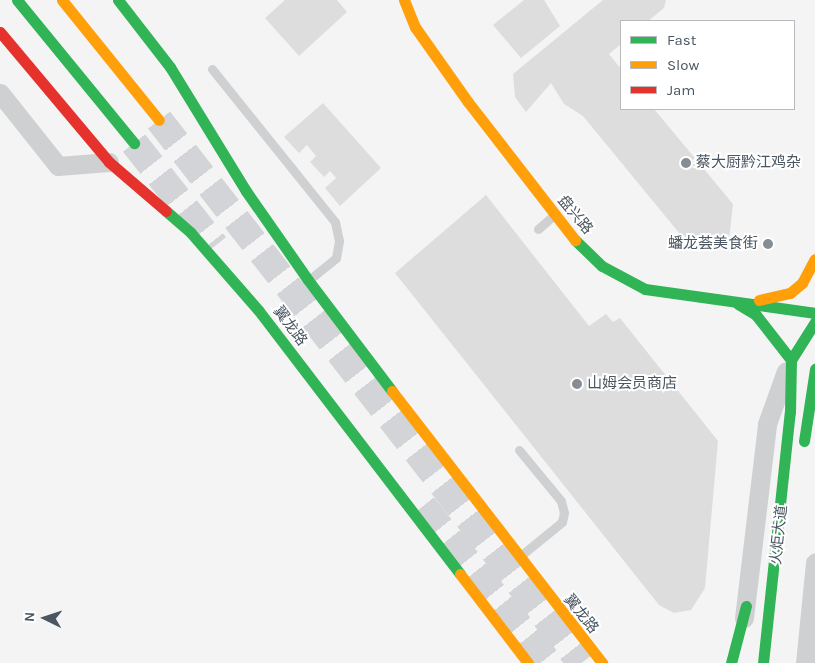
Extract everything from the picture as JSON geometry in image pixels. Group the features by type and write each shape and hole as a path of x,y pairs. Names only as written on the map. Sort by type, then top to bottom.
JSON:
{"main road":[{"path":"17,0 134,143"},
{"path":"62,0 159,120"},
{"name":"翼龙路","path":"118,0 170,67 246,191 308,280 517,558 602,663"},
{"name":"盘兴路","path":"404,0 415,27 554,215 602,266 644,289 815,314"},
{"name":"翼龙路","path":"0,32 109,162 192,233 259,311 528,663"},
{"path":"736,303 790,293 802,283 815,259"},
{"path":"736,303 756,315 791,360 815,322"},
{"name":"火炬大道","path":"763,663 790,412 791,360"},
{"path":"802,460 807,411 815,369"},
{"path":"731,663 746,606"}],"street":[{"path":"0,92 58,166 109,162"},
{"path":"739,663 767,424 791,360"},
{"path":"805,663 815,562"}],"lane":[{"path":"212,69 335,222 340,241 336,258 308,280"},
{"path":"538,229 554,215"},
{"path":"517,558 562,522 564,513 561,501 519,450"}],"building":[{"path":"285,0 337,0 347,12 299,56 265,18"},
{"path":"524,0 544,0 560,26 521,58 493,25"},
{"path":"603,0 666,0 664,8 649,20 620,20 620,45 609,54 620,68 620,110 655,110 733,204 728,249 689,245 583,116 564,104 551,83 526,112 515,97 513,74"},
{"path":"323,103 381,168 340,206 325,188 336,178 330,171 324,177 310,162 316,156 307,145 299,153 284,137"},
{"name":"山姆会员商店","path":"486,195 589,326 606,314 613,322 620,318 718,441 705,588 691,610 674,613 659,605 395,273"}],"tunnel":[{"path":"159,120 581,663"},
{"path":"134,143 215,246"},
{"path":"423,506 549,663"}],"traffic: fast":[{"path":"17,0 134,143"},
{"path":"118,0 170,67 246,191 308,280 392,391"},
{"path":"166,211 191,233 259,311 460,574"},
{"path":"575,240 602,266 645,289 815,313"},
{"path":"738,304 756,315 791,360"},
{"path":"763,663 790,412 791,360 815,322"},
{"path":"804,441 815,369"},
{"path":"731,663 746,606"}],"traffic: slow":[{"path":"62,0 159,120"},
{"path":"404,0 415,27 468,102 575,240"},
{"path":"759,300 790,293 802,283 815,259"},
{"path":"392,391 602,663"},
{"path":"460,574 528,663"}],"traffic: jam":[{"path":"0,32 109,162 166,211"}],"place":[{"name":"蔡大厨黔江鸡杂","path":"686,163"},
{"name":"蟠龙荟美食街","path":"768,244"},
{"name":"山姆会员商店","path":"577,384"}]}
